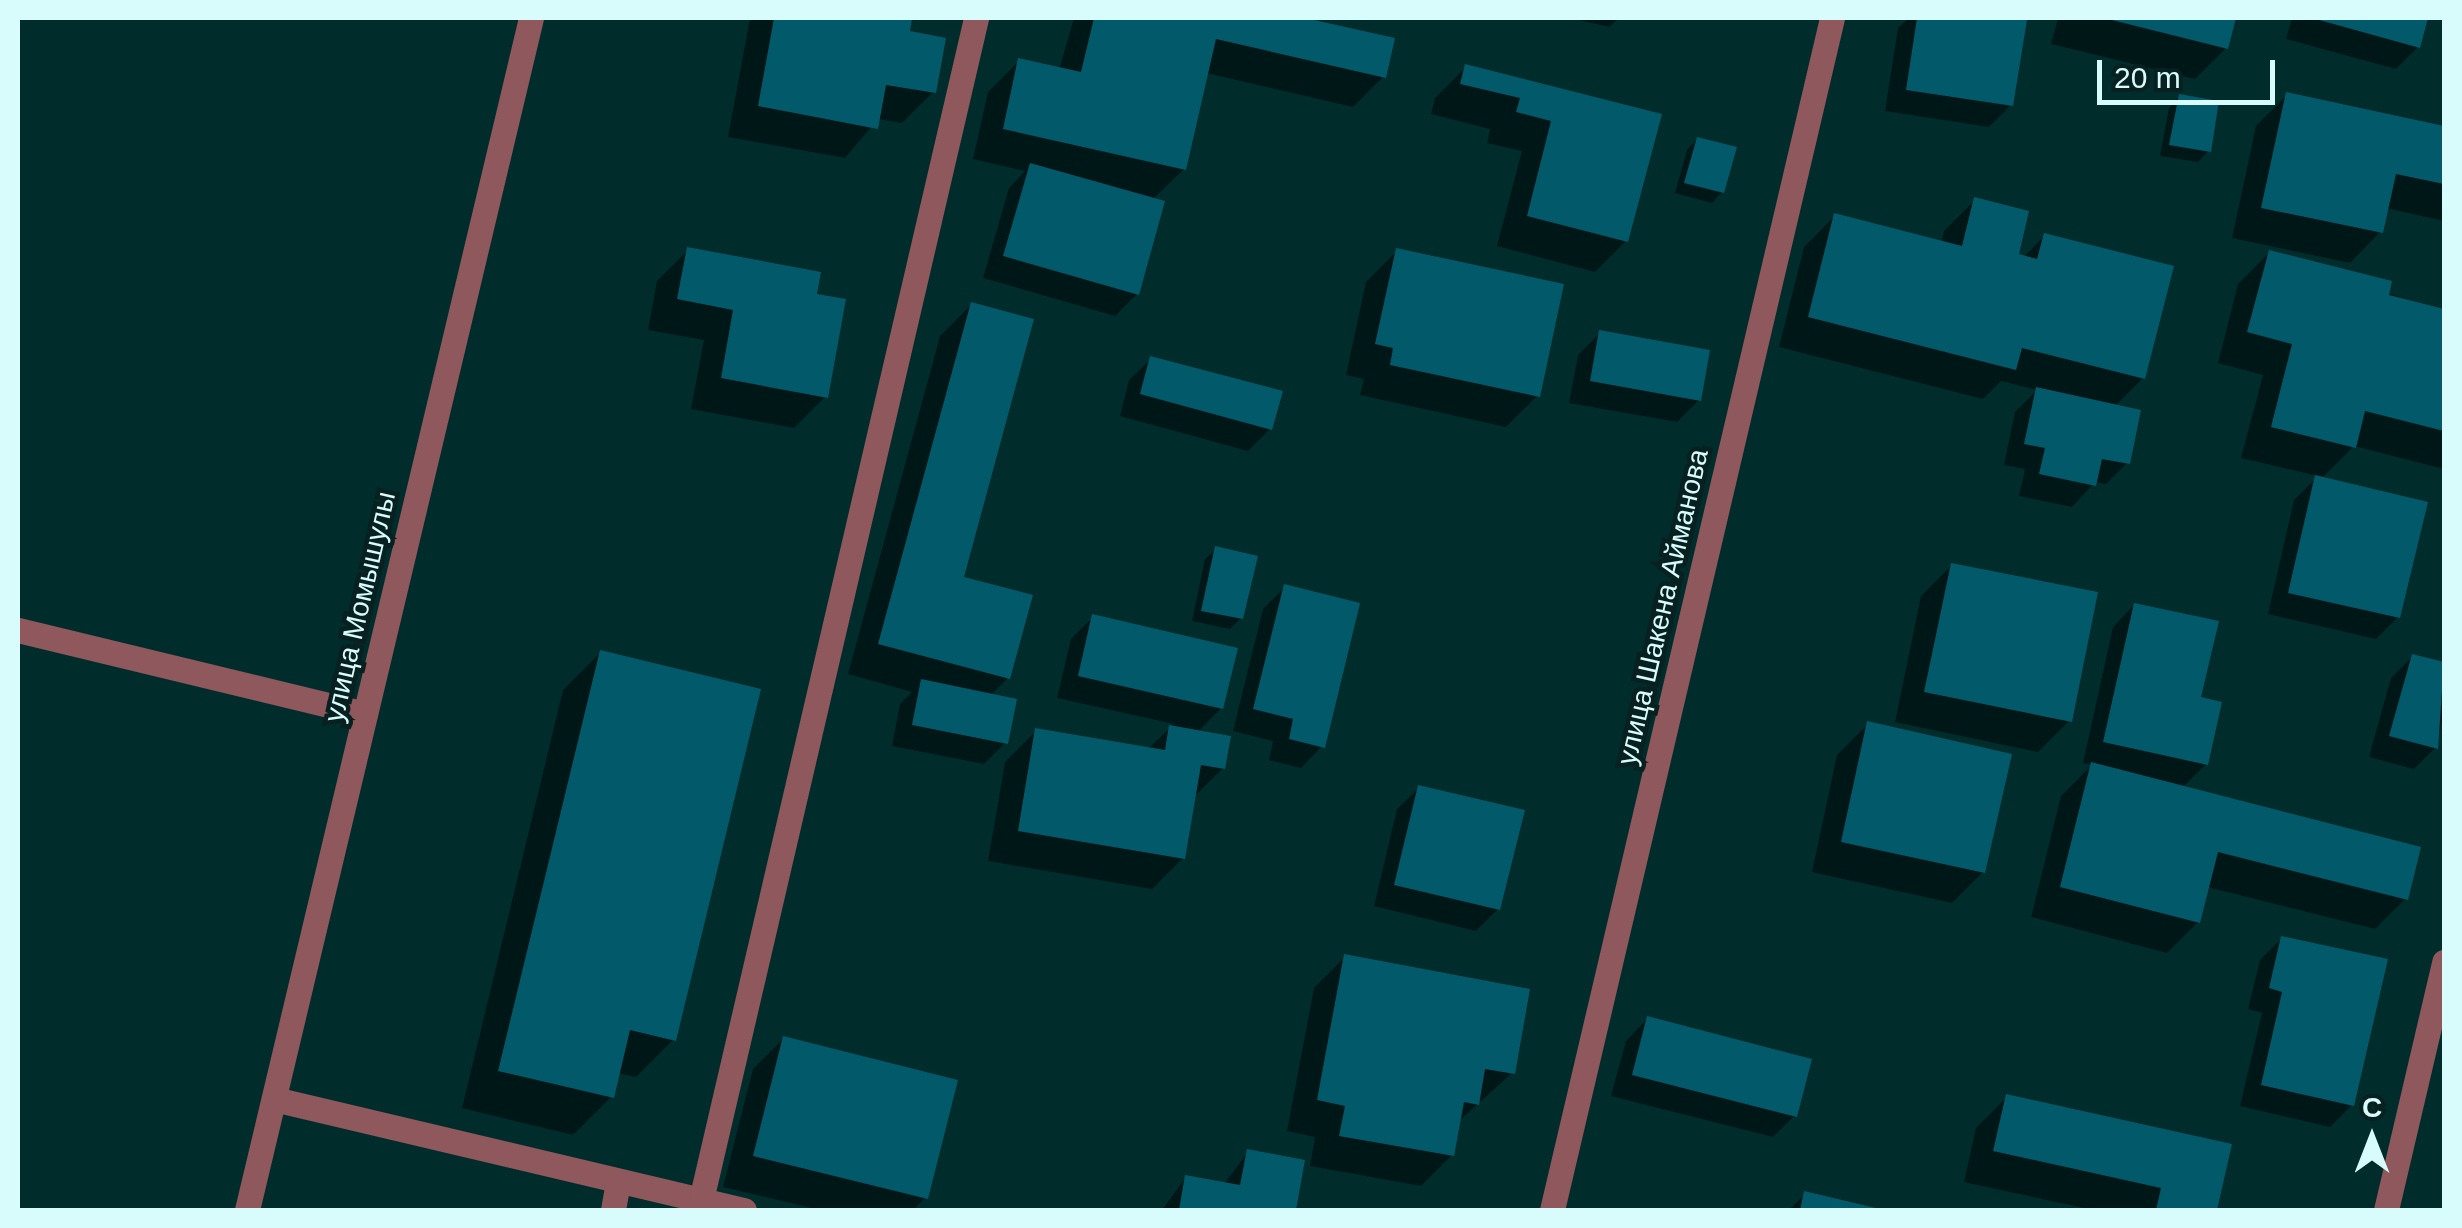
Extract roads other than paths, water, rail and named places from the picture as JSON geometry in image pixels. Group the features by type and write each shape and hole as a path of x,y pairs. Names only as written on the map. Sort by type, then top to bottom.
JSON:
{"street":[{"name":"улица Момышулы","path":"247,1210 531,18"},
{"path":"700,1200 976,18"},
{"name":"улица Шакена Айманова","path":"1552,1210 1832,18"},
{"path":"18,630 365,714"},
{"path":"2386,1210 2444,962"},
{"path":"274,1099 744,1210"},
{"path":"613,1210 618,1180"}]}
